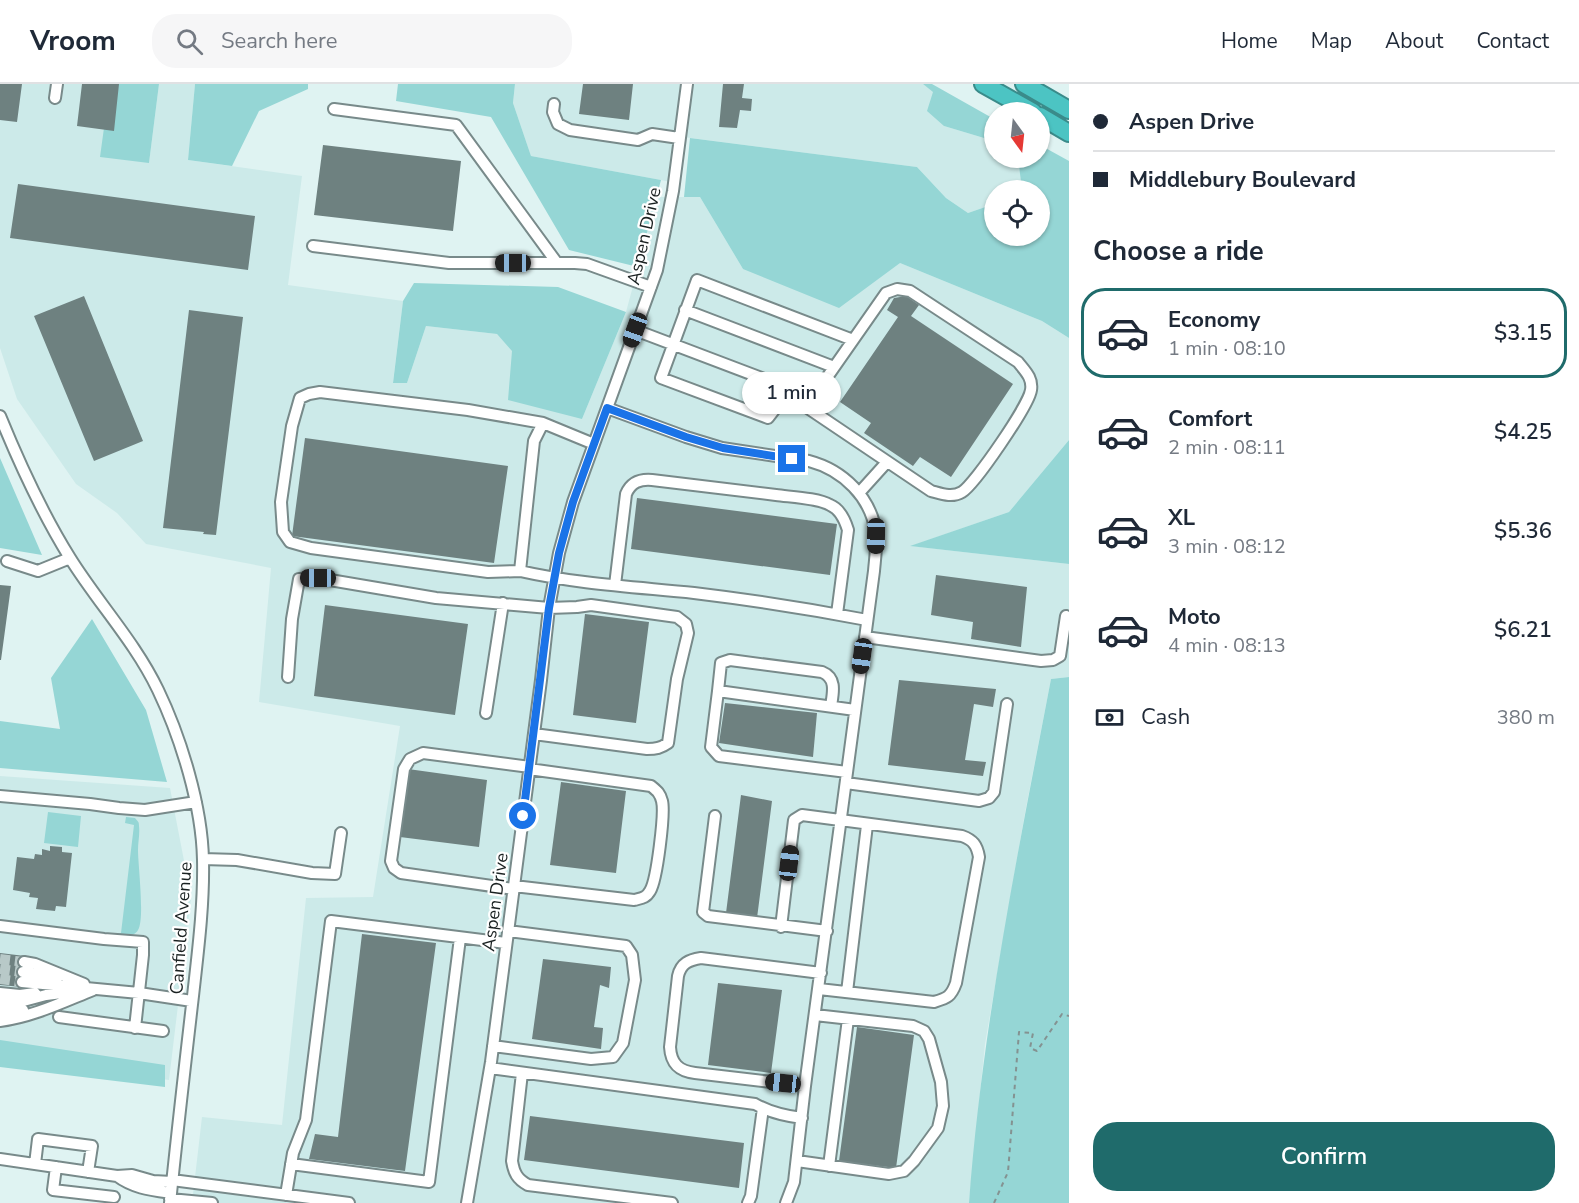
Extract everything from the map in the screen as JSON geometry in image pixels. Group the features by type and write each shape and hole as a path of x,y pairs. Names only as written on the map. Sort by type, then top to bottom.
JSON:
{"highway":[{"path":"983,84 1015,102"},
{"path":"1032,86 1069,110"},
{"path":"1050,122 1069,133"}],"street":[{"path":"55,98 57,84"},
{"name":"Aspen Drive","path":"468,1203 490,1068 549,608 559,553 573,502 657,270 673,191 687,84"},
{"path":"554,104 553,112 558,124 570,130 638,140 652,134 679,138"},
{"path":"334,110 456,125 557,263"},
{"path":"313,246 449,262 587,264 651,287"},
{"path":"790,396 778,405 768,418 661,378 697,280 853,340"},
{"path":"635,330 780,385 790,396 887,462 931,491 948,496 961,493 974,482 1025,406 1031,390 1031,378 1018,362 910,291 897,289 886,293 807,406"},
{"path":"685,310 834,367"},
{"path":"594,444 543,423 468,410 320,392 309,394 300,398 292,426 281,502 282,532 290,542 311,548 488,572 520,571 555,579 694,594 867,620"},
{"path":"607,408 723,448 809,460 821,464 846,479 859,493 871,515 876,536 874,571 797,1161 794,1182 786,1203"},
{"name":"Canfield Avenue","path":"0,416 22,468 70,558 147,668 175,730 196,802 203,859 202,913 171,1191"},
{"path":"520,571 534,441 543,423"},
{"path":"859,493 887,462"},
{"path":"615,585 627,494 633,483 640,480 652,480 778,495 825,502 838,509 843,517 848,530 837,614"},
{"path":"7,561 38,571 70,558"},
{"path":"288,677 292,619 299,579 318,578 436,598 549,608 591,605 677,617 686,624 688,633 677,678 668,743 663,747 647,749 534,734"},
{"path":"486,714 503,603"},
{"path":"865,637 1041,661 1053,660 1060,656 1066,616"},
{"path":"831,706 832,680 822,672 730,660 721,663 711,747 719,756 979,801 989,798 994,792 1007,704"},
{"path":"718,691 855,710"},
{"path":"429,754 530,768 651,786 659,792 663,802 663,814 654,879 651,890 644,898 634,900 514,888 401,873 394,868 392,861 394,838 404,769 410,759 416,755 429,754"},
{"path":"0,796 146,810 196,802"},
{"path":"782,927 794,820 802,815 962,836 975,843 978,857 953,992 934,1002 819,989"},
{"path":"715,816 703,912 708,916 827,932"},
{"path":"847,992 867,825"},
{"path":"203,859 237,860 312,873 335,874 341,833"},
{"path":"286,1195 293,1152 306,1120 331,921 506,944"},
{"path":"0,926 143,942 135,1028"},
{"path":"493,1046 591,1059 613,1057 623,1043 635,980 632,955 626,946 508,931"},
{"path":"291,1164 429,1182 460,938"},
{"path":"805,1086 680,1070 673,1060 670,1047 678,975 684,963 701,958 821,973"},
{"path":"23,972 95,989"},
{"path":"0,993 27,995 45,990 95,989 192,1001"},
{"path":"0,1003 16,1003 46,995 95,989"},
{"path":"0,1013 24,1009 95,989"},
{"path":"0,1022 50,1007 95,989"},
{"path":"797,1161 889,1174 904,1171 938,1128 943,1106 941,1082 929,1039 924,1031 913,1026 815,1015"},
{"path":"59,1017 163,1032"},
{"path":"829,1166 848,1019"},
{"path":"490,1068 755,1104 787,1116 802,1118"},
{"path":"522,1073 512,1161 515,1175 520,1181 528,1185 672,1203"},
{"path":"748,1203 751,1196 763,1108"},
{"path":"35,1164 38,1139 92,1146 88,1172"},
{"path":"0,1160 117,1176 132,1175 153,1181 171,1191 212,1203"},
{"path":"56,1167 53,1190 114,1200 117,1176"},
{"path":"171,1191 286,1195 349,1203"}],"path":[{"path":"994,1203 1008,1172 1019,1032 1033,1033 1030,1048 1037,1051 1062,1014 1069,1016"}],"shaded area":[{"path":"0,84 110,84 149,163 159,84 195,84 188,160 302,176 288,285 403,301 393,382 407,383 426,326 497,334 582,419 626,312 657,197 700,197 743,269 900,263 1042,321 1069,338 1069,440 1009,512 911,546 1069,564 1069,677 1051,679 1025,813 985,1044 969,1203 192,1203 202,1117 282,1125 306,898 373,897 400,726 259,702 271,568 146,544 117,513 76,484 17,399 0,348"},
{"path":"110,84 159,84 149,163 100,157"},
{"path":"195,84 308,84 308,89 259,111 232,166 188,160"},
{"path":"398,84 515,84 513,103 531,156 661,180 638,267 569,250 491,117 396,101"},
{"path":"515,84 923,84 933,91 944,126 984,138 984,168 1019,168 1021,180 984,180 984,207 968,213 946,198 917,167 683,137 677,183 531,156 513,103"},
{"path":"923,84 932,84 984,113 984,138 944,126 927,111 933,92"},
{"path":"690,138 917,167 946,198 968,213 984,207 984,246 1050,246 1050,180 1021,180 1019,168 1050,168 1050,151 1069,161 1069,338 1042,321 900,263 839,308 743,269 700,197 684,197"},
{"path":"414,283 558,287 626,312 582,419 508,400 512,351 497,334 426,326 407,383 393,383 403,301"},
{"path":"1069,440 1069,564 910,546 1009,512"},
{"path":"0,458 42,555 0,548"},
{"path":"92,619 146,710 167,782 0,768 0,721 60,729 51,678"},
{"path":"1069,677 1069,1203 969,1203 992,1005 1026,809 1051,679"},
{"path":"0,776 170,788 191,897 169,1080 0,1058"},
{"path":"48,812 81,816 78,847 44,843"},
{"path":"126,817 135,818 139,823 141,915 136,933 126,935 112,933 121,933 134,825 125,823"},
{"path":"0,1040 165,1065 165,1087 0,1067"}],"building":[{"path":"0,84 22,84 17,122 0,120"},
{"path":"82,84 119,84 114,131 77,126"},
{"path":"583,84 633,84 629,120 579,114"},
{"path":"723,84 744,84 742,98 752,99 751,111 740,110 737,128 719,127"},
{"path":"323,145 461,161 453,231 314,215"},
{"path":"18,184 255,216 248,270 10,238"},
{"path":"84,296 143,441 94,461 34,316"},
{"path":"906,296 919,305 911,316 1013,384 951,477 920,457 913,466 864,433 871,423 840,402 898,317 887,310 894,298"},
{"path":"189,310 243,317 216,535 163,528"},
{"path":"305,438 508,466 494,563 292,536"},
{"path":"637,498 837,524 830,575 631,549"},
{"path":"936,575 1027,587 1021,647 971,639 973,622 931,615"},
{"path":"0,585 11,586 1,660 0,660"},
{"path":"325,605 468,624 455,715 314,696"},
{"path":"585,614 649,622 636,723 573,715"},
{"path":"899,680 996,689 993,707 974,704 965,760 986,762 983,776 888,765"},
{"path":"725,703 817,713 813,757 719,743"},
{"path":"408,769 487,780 479,847 400,837"},
{"path":"561,782 626,791 616,873 550,865"},
{"path":"741,795 772,801 757,918 726,913"},
{"path":"50,846 62,847 62,852 72,853 66,907 56,906 55,911 36,909 38,898 29,897 30,893 13,890 17,857 34,859 35,854 42,855 42,849 50,851"},
{"path":"362,934 436,943 405,1171 309,1159 315,1134 338,1137"},
{"path":"0,953 25,956 22,987 0,985"},
{"path":"543,959 611,967 609,988 600,985 594,1027 603,1028 601,1049 532,1039"},
{"path":"718,983 782,990 771,1073 708,1065"},
{"path":"857,1027 914,1035 896,1168 839,1161"},
{"path":"530,1116 744,1143 739,1188 524,1160"}],"tunnel":[{"path":"0,959 24,962"},
{"path":"0,969 23,972"},
{"path":"0,979 22,982"}],"route":[{"path":"523,816 549,608 559,553 573,502 607,408 723,448 792,459"}]}
